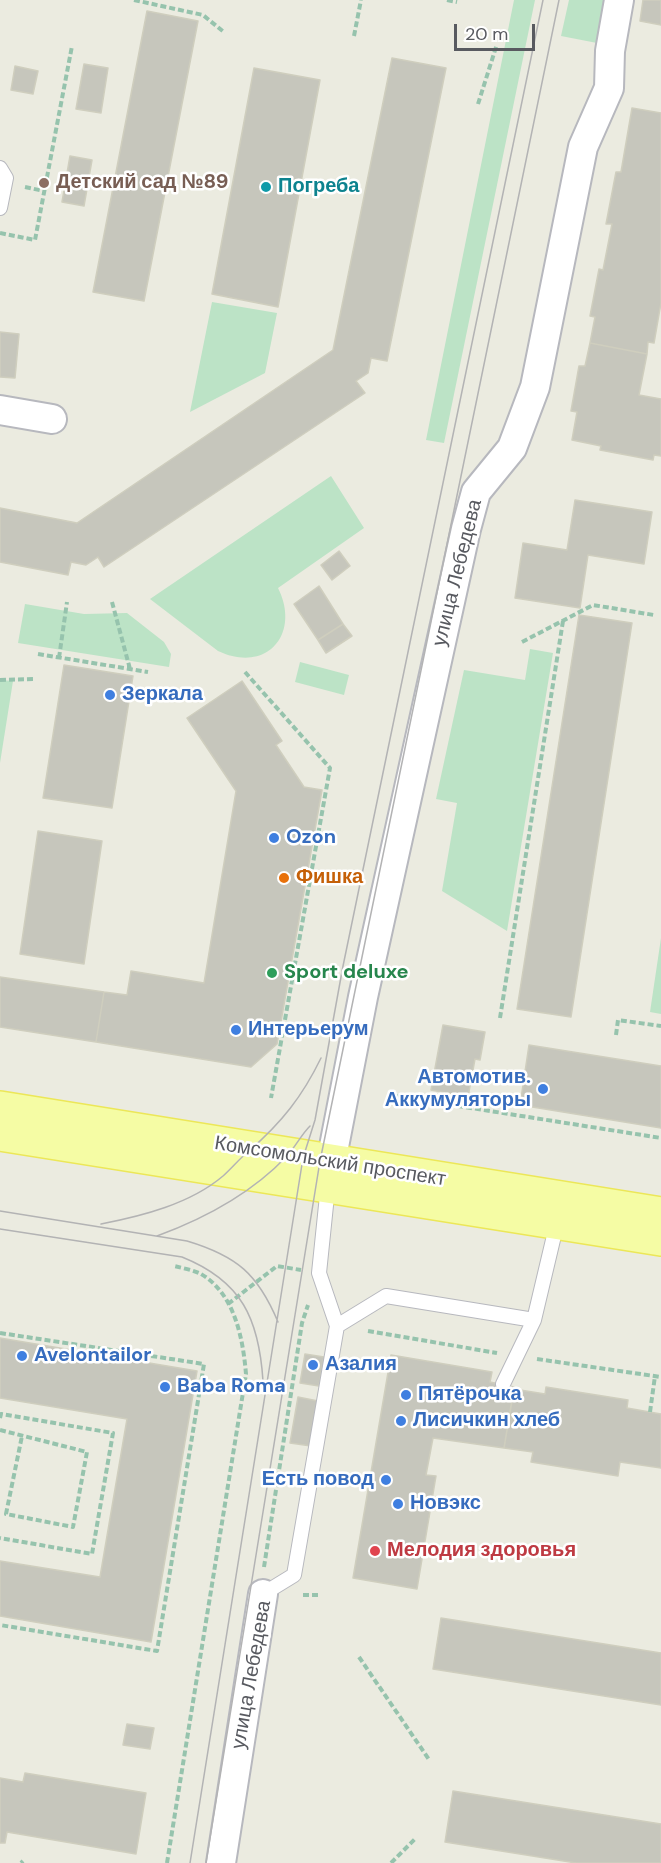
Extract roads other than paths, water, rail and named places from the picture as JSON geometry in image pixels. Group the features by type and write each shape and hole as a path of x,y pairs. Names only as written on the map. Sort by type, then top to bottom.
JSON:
{"main road":[{"name":"Комсомольский проспект","path":"0,1108 557,1223 661,1239"},
{"name":"Комсомольский проспект","path":"0,1134 661,1214"}],"street":[{"name":"улица Лебедева","path":"329,1175 363,997 466,529 476,492 512,448 535,387 583,147 609,88 610,51 619,0"},
{"path":"0,410 52,419"},
{"name":"улица Лебедева","path":"220,1863 263,1594"}],"lane":[{"path":"0,168 6,178 0,208"},
{"path":"329,1175 319,1273 338,1326 386,1296 534,1320"},
{"path":"503,1384 514,1356 534,1320 557,1223"},
{"name":"улица Лебедева","path":"263,1594 294,1575 338,1326"}],"tram line":[{"path":"190,1863 303,1158 315,1120 343,966 543,0"},
{"path":"206,1863 320,1161 559,0"},
{"path":"101,1224 165,1208 210,1186 281,1119 299,1097 321,1058"},
{"path":"157,1236 210,1213 243,1193 273,1170 310,1126"},
{"path":"0,1211 187,1241 220,1253 244,1269 254,1279 278,1322"},
{"path":"0,1229 182,1257 203,1267 233,1290 244,1305 257,1339 263,1381"}],"place":[{"name":"Детский сад №89","path":"44,183"},
{"name":"Погреба","path":"266,187"},
{"name":"Зеркала","path":"110,695"},
{"name":"Ozon","path":"274,838"},
{"name":"Фишка","path":"284,878"},
{"name":"Sport deluxe","path":"272,973"},
{"name":"Интерьерум","path":"236,1030"},
{"name":"Автомотив. Аккумуляторы","path":"543,1089"},
{"name":"Avelontailor","path":"22,1356"},
{"name":"Азалия","path":"313,1365"},
{"name":"Baba Roma","path":"165,1387"},
{"name":"Пятёрочка","path":"406,1395"},
{"name":"Лисичкин хлеб","path":"401,1421"},
{"name":"Есть повод","path":"386,1480"},
{"name":"Новэкс","path":"398,1504"},
{"name":"Мелодия здоровья","path":"375,1551"}]}
